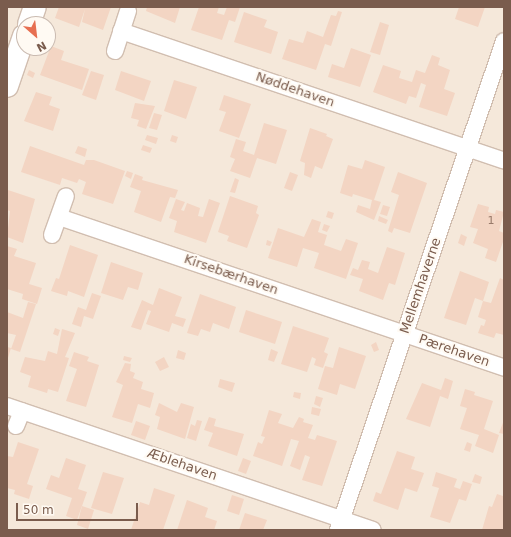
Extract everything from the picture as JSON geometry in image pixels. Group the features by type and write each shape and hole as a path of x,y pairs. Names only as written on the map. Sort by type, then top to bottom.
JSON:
{"street":[{"path":"115,51 128,11"},
{"name":"Nøddehaven","path":"121,31 504,162"},
{"name":"Mellemhaverne","path":"340,524 504,41"},
{"path":"7,86 17,56"},
{"path":"52,235 66,196"},
{"name":"Kirsebærhaven","path":"58,217 404,334"},
{"name":"Pærehaven","path":"404,334 504,368"},
{"name":"Æblehaven","path":"16,426 14,408 340,524 373,530"}],"shaded area":[{"path":"7,7 504,7 504,530 7,530"}],"building":[{"path":"59,7 111,7 103,30 82,22 85,9 79,27 56,18"},
{"path":"147,7 180,7 175,23 146,11"},
{"path":"199,7 219,7 217,13 224,15 227,7 240,7 235,22 229,20 222,40 191,30"},
{"path":"459,7 485,7 478,27 455,19"},
{"path":"338,11 342,12 331,46 325,44 316,70 282,59 289,39 303,43 307,31 323,37 331,15 336,16"},
{"path":"244,12 267,20 264,27 278,32 271,54 234,42"},
{"path":"380,22 389,25 380,55 370,52"},
{"path":"56,48 64,51 61,60 89,69 82,90 40,75 47,56 56,56"},
{"path":"351,48 371,55 360,87 328,77 332,64 344,68"},
{"path":"432,55 440,58 438,65 450,70 444,89 455,93 447,116 419,107 426,85 421,83 416,98 409,96 406,104 373,92 383,65 401,71 399,78 412,82 416,70 425,73"},
{"path":"29,70 35,73 33,78 27,75"},
{"path":"91,71 104,75 96,100 82,95"},
{"path":"121,71 151,81 144,101 115,90"},
{"path":"174,80 197,87 186,119 164,111"},
{"path":"36,92 52,97 49,105 60,109 53,131 24,121"},
{"path":"224,95 251,104 239,138 219,131 226,112 219,110"},
{"path":"135,103 155,106 146,129 137,126 139,120 131,118"},
{"path":"154,113 162,115 157,130 149,128"},
{"path":"264,123 287,130 276,164 257,158 250,178 230,171 235,159 230,157 236,139 246,142 243,151 254,155"},
{"path":"310,128 327,134 326,136 333,139 322,169 315,166 311,178 304,175 305,163 300,161"},
{"path":"147,135 158,138 156,144 145,140"},
{"path":"172,135 178,137 176,143 170,141"},
{"path":"143,145 152,148 150,153 141,150"},
{"path":"30,146 84,165 86,160 94,160 125,171 113,204 82,194 86,182 79,179 77,183 62,178 60,185 21,172"},
{"path":"78,146 87,149 85,157 75,153"},
{"path":"365,160 385,167 374,200 381,202 374,220 356,212 358,205 370,209 372,200 353,194 352,197 340,193 348,165 362,169"},
{"path":"127,171 133,173 131,179 125,176"},
{"path":"290,172 298,175 292,191 284,188"},
{"path":"398,172 427,183 410,233 394,228 392,233 388,231 399,195 391,192"},
{"path":"135,174 143,177 142,180 178,190 175,198 170,197 161,222 134,212 141,191 130,187"},
{"path":"235,178 239,180 235,193 230,192"},
{"path":"8,190 35,199 23,243 7,237 10,211 7,210"},
{"path":"230,196 258,206 256,213 259,215 247,248 227,241 229,236 218,232"},
{"path":"176,199 185,202 181,210 184,211 187,203 200,208 198,216 203,217 209,199 220,203 206,243 174,232 177,221 169,218"},
{"path":"478,204 489,207 488,212 495,214 496,210 504,212 499,231 504,233 504,239 496,262 485,258 488,249 473,243 478,229 470,227"},
{"path":"383,205 390,207 387,216 380,214"},
{"path":"328,211 334,213 332,219 326,217"},
{"path":"379,216 388,220 386,224 378,221"},
{"path":"312,219 321,222 318,232 327,235 324,245 341,251 346,239 358,243 346,279 314,268 319,253 303,248 297,267 268,258 278,228 304,237"},
{"path":"324,224 330,226 327,232 322,230"},
{"path":"461,234 467,237 464,246 458,243"},
{"path":"267,240 272,242 270,246 266,245"},
{"path":"70,245 98,255 84,297 68,291 67,296 51,291 56,278 59,279"},
{"path":"7,246 17,249 14,256 36,263 29,284 42,288 37,304 22,299 23,294 7,289"},
{"path":"387,247 405,253 395,285 389,283 383,300 359,291 363,279 350,275 353,268 358,270 362,260 370,262 368,269 378,273"},
{"path":"111,262 143,273 138,290 128,287 123,300 101,293"},
{"path":"460,271 489,282 483,301 475,298 466,325 444,318"},
{"path":"500,278 504,280 504,335 496,333 494,338 478,333 481,325 484,326 486,320 478,317 483,301 491,303"},
{"path":"159,288 182,297 175,316 186,319 183,327 172,323 169,332 146,324 151,311 148,310 141,330 131,327 142,300 153,305"},
{"path":"92,293 101,296 93,319 84,316 81,327 72,324 78,307 86,310"},
{"path":"200,294 236,307 229,329 213,323 210,332 201,329 198,336 187,333"},
{"path":"28,302 36,304 20,352 11,349 16,335 7,333 7,312 23,318"},
{"path":"246,310 282,322 275,344 239,332"},
{"path":"293,326 329,338 324,352 328,354 323,368 314,365 316,359 312,357 307,372 281,364"},
{"path":"55,328 60,330 58,336 53,334"},
{"path":"62,329 75,333 65,357 69,358 58,392 48,389 47,393 28,387 31,376 20,372 25,357 45,361 48,351 57,354"},
{"path":"376,342 379,350 374,352 371,345"},
{"path":"7,347 11,348 7,361"},
{"path":"339,347 366,356 355,389 340,384 337,395 318,389 325,366 333,368"},
{"path":"271,349 278,352 274,362 268,360"},
{"path":"178,350 186,353 184,360 176,358"},
{"path":"74,352 89,357 87,361 99,365 86,407 66,401 77,369 69,366"},
{"path":"124,356 132,358 130,362 123,360"},
{"path":"164,357 169,367 160,371 155,362"},
{"path":"125,363 131,364 130,371 135,373 133,378 143,382 141,389 154,393 150,408 138,404 132,423 112,417 123,385 116,382"},
{"path":"445,378 453,381 448,399 440,396 430,427 406,419 422,383 441,390"},
{"path":"220,379 235,383 232,392 218,387"},
{"path":"465,389 475,392 474,395 493,401 484,429 499,435 493,453 475,446 479,435 460,429 467,408 460,406"},
{"path":"294,392 301,393 300,399 293,397"},
{"path":"316,396 323,398 320,407 314,404"},
{"path":"159,403 177,412 181,403 194,407 185,439 157,429 160,417 155,415"},
{"path":"312,407 321,409 319,416 311,414"},
{"path":"269,410 282,414 278,423 293,428 299,417 304,419 303,422 313,425 308,438 315,440 317,435 337,441 322,486 302,480 310,457 305,455 300,470 290,466 299,441 291,439 282,466 253,456 258,442 262,444 265,437 261,436"},
{"path":"209,417 216,419 214,426 244,434 237,456 208,446 213,433 204,430"},
{"path":"197,420 202,421 196,441 187,438 191,424 195,426"},
{"path":"504,420 504,434 499,433"},
{"path":"136,421 150,426 145,440 131,435"},
{"path":"18,442 39,449 27,484 33,486 29,499 14,494 15,490 7,488 7,456 13,457"},
{"path":"467,442 472,444 470,452 464,450"},
{"path":"397,451 415,457 411,469 424,473 417,492 405,488 398,510 373,501 376,492 381,494"},
{"path":"66,458 86,465 78,489 87,492 77,520 66,516 72,498 46,489 51,475 59,478"},
{"path":"243,458 251,461 246,474 238,471"},
{"path":"103,472 124,478 112,514 91,508"},
{"path":"436,472 457,479 454,487 460,489 463,481 472,484 466,501 459,499 450,523 430,517 439,488 432,486"},
{"path":"475,474 482,477 480,484 472,482"},
{"path":"154,488 175,495 163,530 131,530 140,502 149,505"},
{"path":"504,493 504,530 482,530 489,506 492,507 497,494 503,496"},
{"path":"232,495 244,499 239,515 227,511"},
{"path":"187,500 208,508 205,517 217,521 214,530 177,530"},
{"path":"82,506 94,510 88,529 77,525"},
{"path":"245,513 267,520 263,530 239,530"}]}
